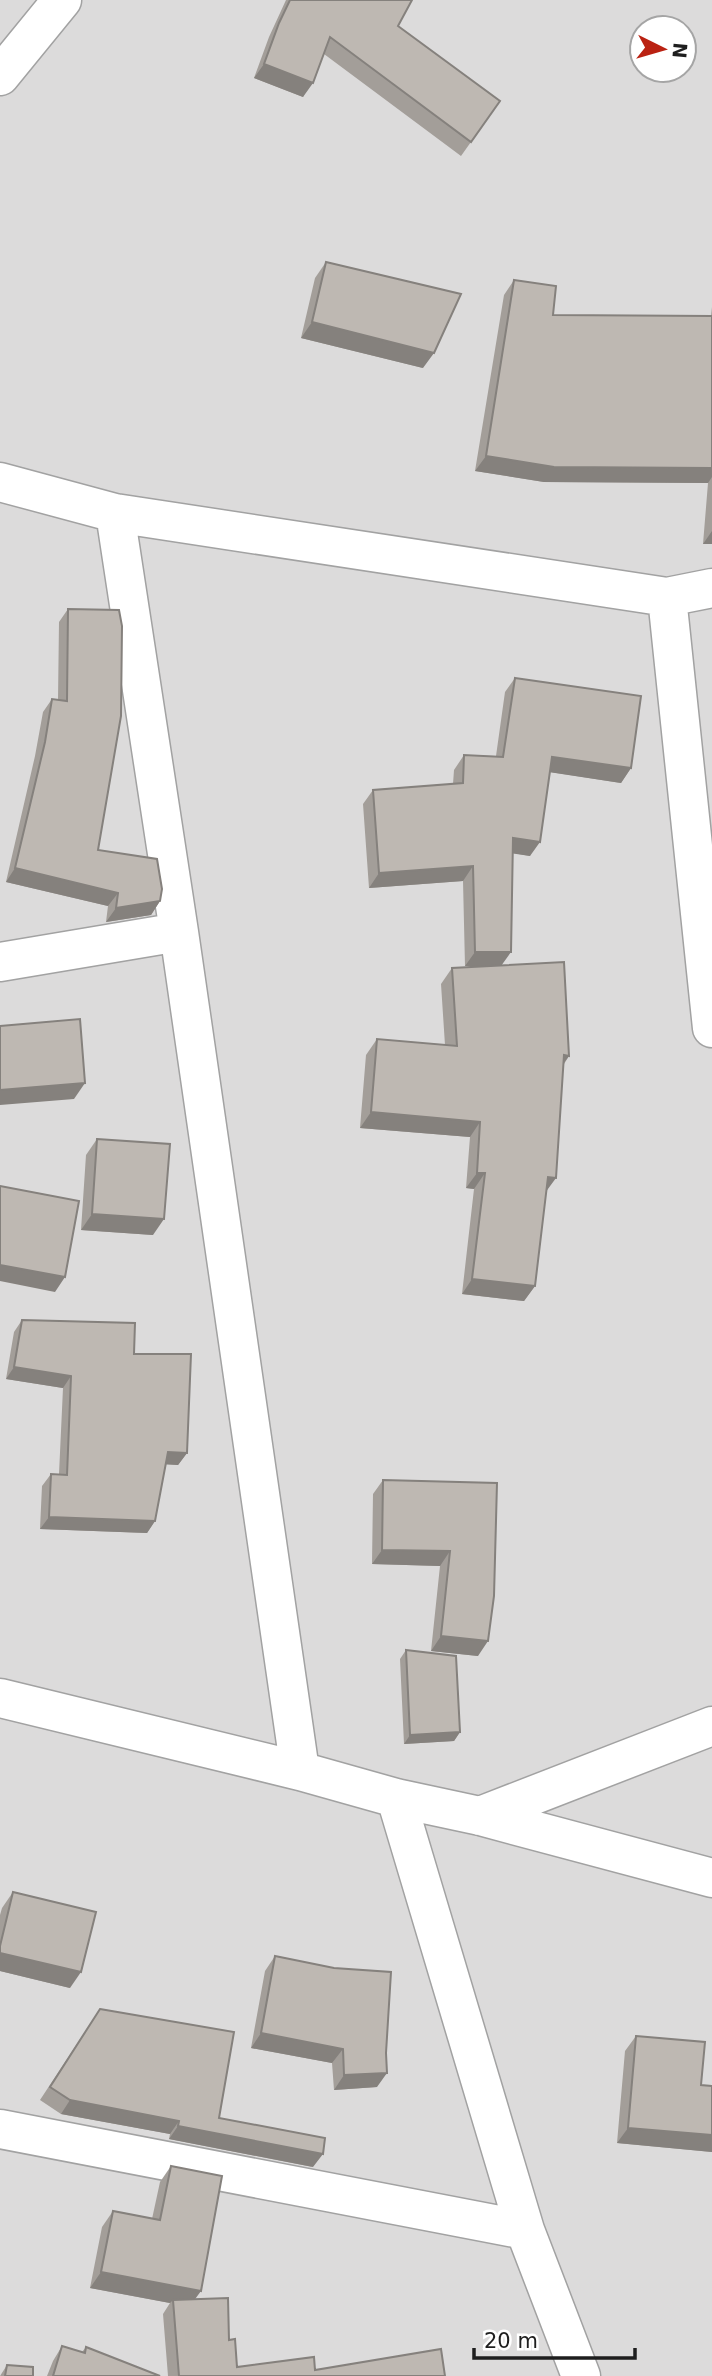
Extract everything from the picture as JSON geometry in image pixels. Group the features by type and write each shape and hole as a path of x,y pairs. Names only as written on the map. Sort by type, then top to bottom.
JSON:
{"street":[{"path":"0,76 62,0"},
{"path":"0,482 115,513 667,597 712,588"},
{"path":"115,513 179,932 300,1771"},
{"path":"667,597 710,972 712,1028"},
{"path":"0,962 179,932"},
{"path":"0,1698 300,1771 396,1798 480,1816 712,1878"},
{"path":"480,1816 712,1726"},
{"path":"396,1798 524,2230 581,2376"},
{"path":"0,2129 524,2230"}],"shaded area":[{"path":"0,0 712,0 712,2376 0,2376"}],"building":[{"path":"290,0 412,0 398,26 500,101 471,142 330,37 313,83 264,64"},
{"path":"326,262 461,294 434,353 312,322"},
{"path":"514,280 556,286 553,315 712,316 712,468 554,467 486,456"},
{"path":"68,609 119,610 122,626 121,716 98,850 157,859 162,889 160,901 116,908 118,893 15,868 45,742 52,699 67,701"},
{"path":"515,678 641,696 631,768 552,757 540,842 513,838 511,952 475,952 473,866 379,873 373,790 463,783 464,755 503,757"},
{"path":"564,962 569,1056 564,1055 556,1178 548,1177 535,1286 472,1279 485,1173 477,1173 480,1122 371,1112 377,1039 457,1046 452,968"},
{"path":"80,1019 85,1083 0,1090 0,1026"},
{"path":"97,1139 170,1144 164,1219 92,1214"},
{"path":"0,1186 79,1201 65,1277 0,1265"},
{"path":"22,1320 135,1323 134,1354 191,1354 187,1453 168,1452 155,1521 49,1517 51,1474 67,1475 71,1376 14,1367"},
{"path":"383,1480 497,1483 494,1596 488,1641 441,1636 450,1551 382,1550"},
{"path":"406,1650 456,1656 460,1732 410,1735"},
{"path":"13,1892 96,1912 81,1972 0,1953"},
{"path":"275,1956 334,1968 391,1972 387,2073 344,2075 343,2049 261,2033"},
{"path":"100,2009 234,2032 219,2118 325,2138 323,2154 178,2126 179,2121 70,2100 50,2087"},
{"path":"636,2036 705,2042 701,2085 712,2086 712,2135 628,2128"},
{"path":"171,2166 222,2176 201,2291 101,2272 113,2211 160,2220"},
{"path":"228,2298 229,2340 235,2339 237,2367 314,2357 315,2370 441,2349 445,2376 179,2376 173,2300"},
{"path":"62,2346 85,2353 86,2347 160,2376 53,2376"},
{"path":"7,2365 33,2367 33,2376 5,2376"}]}
